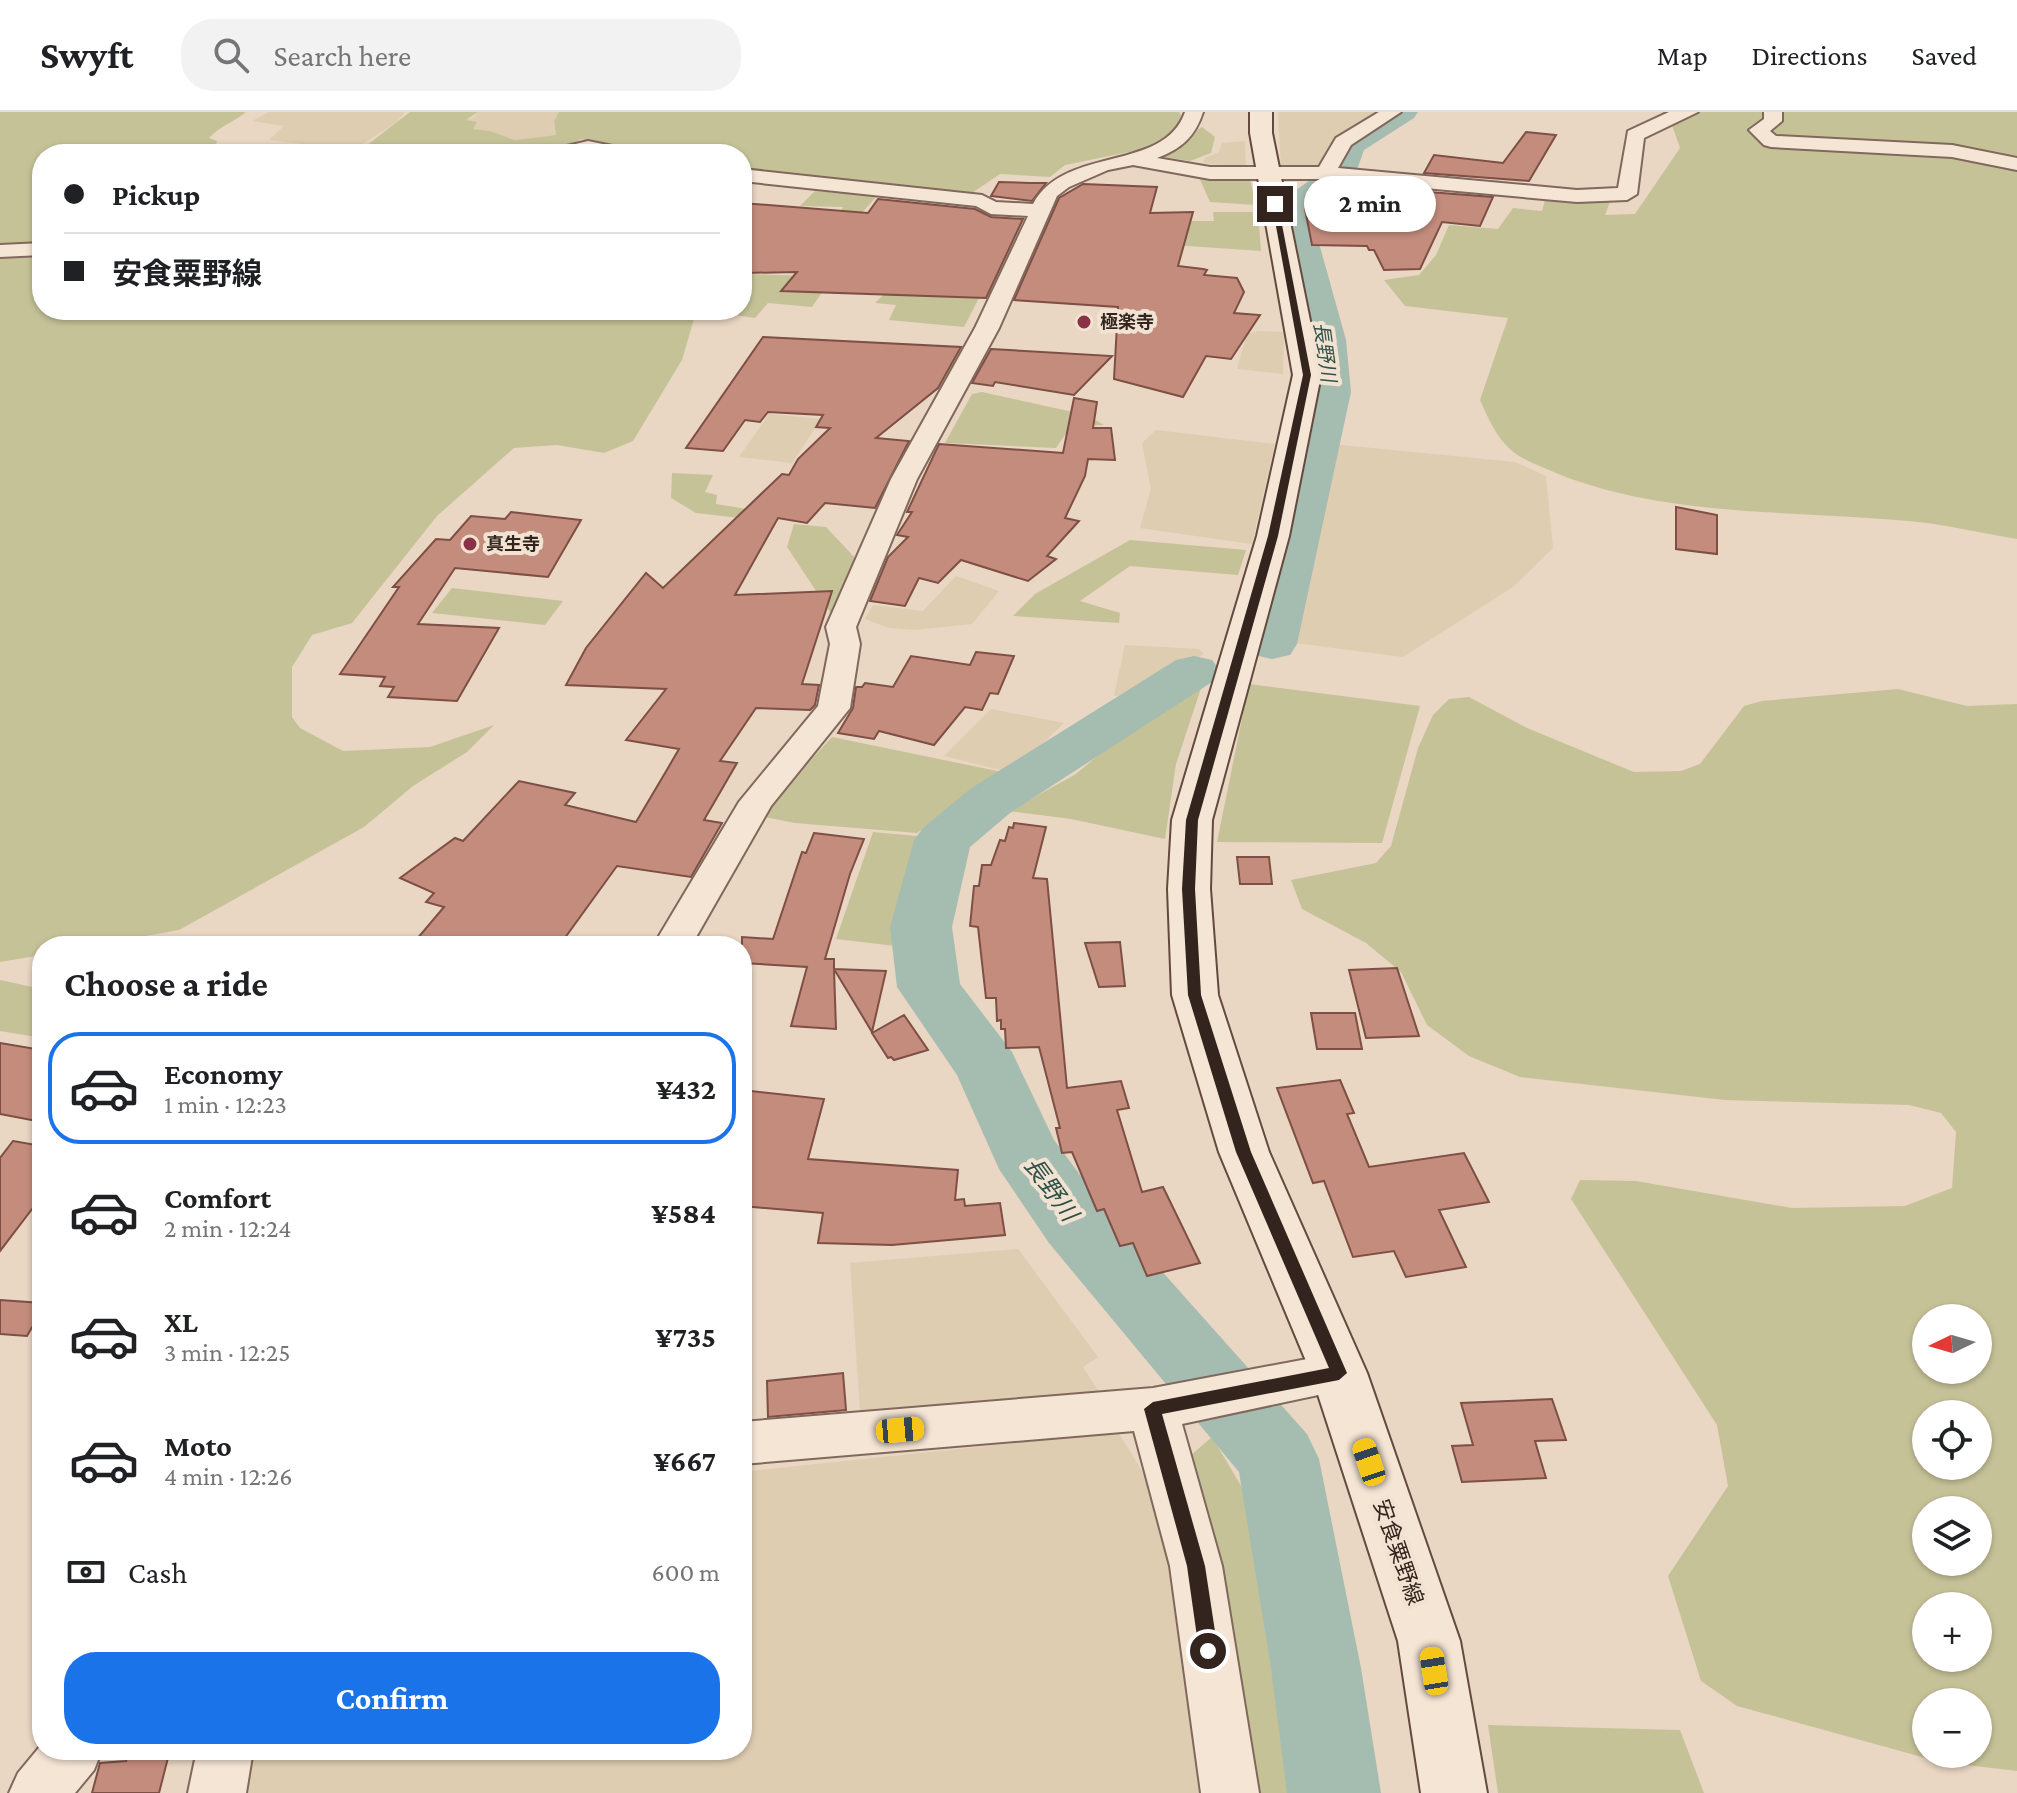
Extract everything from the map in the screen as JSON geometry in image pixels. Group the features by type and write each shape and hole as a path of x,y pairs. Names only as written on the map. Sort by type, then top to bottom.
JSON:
{"main road":[{"name":"安食粟野線","path":"1261,112 1261,133 1307,375 1273,536 1192,820 1189,904 1195,995 1239,1138 1339,1373 1429,1641 1454,1793"}],"street":[{"path":"678,936 756,802 834,708 845,644 841,627 904,479 987,328 1049,193 1062,183 1102,166 1173,146 1191,125 1194,112"},
{"path":"1334,174 1343,142 1392,112"},
{"path":"1133,159 1210,173 1334,174 1562,195 1627,194 1635,135 1664,119 1689,112"},
{"path":"1773,112 1773,121 1758,130 1771,141 1952,151 2017,164"},
{"path":"752,176 982,201 991,208 1040,210"},
{"path":"0,251 32,249"},
{"path":"752,1442 1153,1409 1339,1373"},
{"path":"1153,1409 1196,1566 1230,1793"},
{"path":"38,1793 66,1760"},
{"path":"217,1793 223,1760"}],"shaded area":[{"path":"0,112 246,112 209,138 217,141 216,144 32,144 32,320 694,320 682,360 633,441 604,453 557,445 514,448 437,516 352,623 312,635 292,667 292,717 300,728 343,751 430,747 494,725 467,752 413,786 364,827 179,930 146,936 32,936 32,957 0,962"},
{"path":"269,112 404,113 397,122 362,144 303,144 269,140 284,126 252,121"},
{"path":"410,112 478,112 466,120 477,122 473,129 515,140 556,135 554,121 559,112 1179,112 1186,122 1149,148 1065,165 1050,177 1000,174 969,195 752,174 752,144 601,144 581,139 572,144 368,144"},
{"path":"478,112 559,112 554,121 556,135 516,140 490,131 472,129 476,123 463,121"},
{"path":"1278,112 1382,112 1327,168 1281,169"},
{"path":"1662,112 2017,112 2017,539 1927,523 1742,511 1650,500 1561,475 1523,458 1501,440 1480,400 1508,318 1405,306 1384,280 1419,275 1436,255 1449,225 1498,229 1513,208 1542,211 1546,196 1610,202 1605,215 1635,214 1680,148 1672,125"},
{"path":"1202,127 1215,137 1211,153 1190,161 1157,156"},
{"path":"1245,141 1246,168 1203,163 1205,158 1219,152 1222,143"},
{"path":"1198,175 1249,175 1256,205 1210,202"},
{"path":"815,191 877,196 851,225 832,224 843,207 800,206"},
{"path":"1213,212 1258,212 1261,251 1173,245 1179,221 1214,221"},
{"path":"752,274 813,276 825,288 812,307 768,303 752,318"},
{"path":"886,292 979,298 964,327 889,320 896,305 875,303"},
{"path":"1284,332 1283,374 1237,369 1247,334"},
{"path":"982,392 1087,415 1104,425 1071,426 1056,448 945,443 972,394"},
{"path":"769,414 821,419 792,463 739,457"},
{"path":"1156,430 1275,444 1252,544 1140,528 1151,489 1142,443"},
{"path":"1331,444 1515,462 1546,476 1553,548 1513,587 1403,657 1280,641"},
{"path":"672,473 713,475 705,492 717,495 716,504 747,509 740,518 696,513 671,498"},
{"path":"794,524 826,527 857,560 834,618 787,547"},
{"path":"1130,540 1246,550 1238,575 1130,566 1080,601 1120,613 1119,623 1013,616 1035,594"},
{"path":"956,576 999,591 972,624 915,630 889,628 865,619 873,605 923,611"},
{"path":"452,588 563,601 545,625 432,613"},
{"path":"1125,645 1199,649 1204,654 1138,694 1114,696"},
{"path":"1206,673 1176,764 1165,839 1071,819 1009,811 1076,774 1108,747 1140,709"},
{"path":"1249,684 1420,706 1382,843 1217,842"},
{"path":"1898,689 1967,706 2017,704 2017,1771 1991,1768 1992,1688 1912,1688 1912,1754 1737,1706 1701,1681 1668,1576 1728,1486 1717,1425 1571,1199 1580,1180 1636,1181 1792,1208 1905,1206 1952,1188 1956,1132 1941,1113 1909,1105 1725,1100 1520,1077 1469,1056 1427,1025 1401,972 1366,943 1302,909 1291,880 1376,863 1391,846 1418,748 1433,715 1449,699 1469,697 1527,728 1634,772 1681,771 1700,764 1744,706 1762,701"},
{"path":"991,709 1064,723 1012,773 944,756"},
{"path":"832,737 1007,773 917,833 795,823 759,816"},
{"path":"873,832 928,837 895,946 836,939"},
{"path":"0,980 32,987 32,1036 0,1031"},
{"path":"1018,1249 1098,1357 1083,1367 1099,1392 860,1411 850,1263"},
{"path":"1118,1432 1167,1512 1200,1793 247,1793 253,1760 752,1760 752,1471"},
{"path":"1212,1437 1274,1541 1321,1793 1251,1793 1207,1580 1191,1455"},
{"path":"1488,1725 1680,1730 1704,1793 1498,1793"}],"building":[{"path":"1526,132 1556,135 1529,181 1424,173 1434,155 1503,163"},
{"path":"999,182 1046,183 1032,201 991,196"},
{"path":"1083,184 1157,187 1150,213 1193,212 1178,266 1207,270 1204,275 1237,278 1244,292 1234,313 1260,315 1231,359 1206,356 1183,397 1114,379 1118,307 1014,300 1059,198"},
{"path":"1336,184 1493,197 1480,226 1442,222 1420,269 1384,270 1374,250 1369,250 1367,246 1312,245 1305,209 1325,209"},
{"path":"878,199 975,209 991,217 1023,219 986,298 781,291 797,272 752,273 752,204 868,213"},
{"path":"763,337 961,347 938,388 876,438 909,441 875,508 825,503 807,523 778,518 735,595 832,591 802,684 819,685 815,705 810,710 756,708 720,761 737,763 704,820 722,823 691,877 617,866 566,936 419,936 444,907 426,902 434,893 400,878 455,838 463,841 519,781 575,793 565,805 636,822 679,749 626,740 666,689 566,685 586,648 646,573 663,588 782,474 789,475 798,459 830,428 816,427 823,415 768,412 760,422 745,420 723,451 686,448"},
{"path":"991,349 1112,356 1074,395 995,382 993,386 972,383"},
{"path":"1074,398 1097,402 1093,428 1111,428 1115,460 1088,459 1085,476 1065,518 1079,521 1047,556 1056,559 1028,581 961,560 938,583 919,578 905,606 870,601 888,557 908,537 897,535 912,512 907,512 939,444 1063,453"},
{"path":"1676,507 1717,515 1717,554 1676,549"},
{"path":"511,512 581,520 548,577 455,568 418,624 499,628 457,701 388,697 394,687 380,686 385,677 340,674 399,587 393,587 436,539 450,540 471,516 505,519"},
{"path":"976,652 1014,656 998,694 990,693 982,710 965,707 934,745 879,731 874,739 838,733 853,708 856,687 862,687 865,683 893,687 911,656 970,665"},
{"path":"1014,823 1046,827 1033,878 1047,879 1067,1088 1121,1081 1129,1108 1117,1110 1142,1192 1163,1187 1200,1263 1147,1276 1133,1243 1120,1246 1104,1209 1097,1211 1072,1152 1062,1153 1056,1128 1060,1128 1039,1047 1006,1048 1005,1029 1001,1029 1001,1020 997,1021 996,998 986,998 978,927 970,926 974,886 979,886 982,865 991,865 1000,840 1005,841 1009,827 1013,828"},
{"path":"814,833 864,839 850,874 825,959 834,959 836,1029 791,1026 807,967 752,964 752,938 773,939 802,852 806,853"},
{"path":"1237,857 1269,857 1272,884 1240,884"},
{"path":"1120,942 1125,986 1099,987 1085,943"},
{"path":"1397,968 1419,1036 1366,1038 1349,970"},
{"path":"834,969 886,971 872,1032"},
{"path":"1311,1013 1355,1013 1362,1049 1317,1049"},
{"path":"904,1015 928,1050 894,1060 888,1058 872,1033"},
{"path":"0,1043 32,1048 32,1120 0,1114"},
{"path":"1340,1080 1354,1113 1347,1114 1369,1167 1464,1153 1489,1202 1439,1210 1466,1267 1406,1277 1394,1251 1353,1257 1324,1181 1313,1183 1277,1088"},
{"path":"752,1091 824,1099 808,1159 958,1170 955,1200 964,1199 965,1206 1000,1203 1005,1235 892,1245 818,1243 823,1213 752,1207"},
{"path":"13,1141 32,1144 32,1209 0,1251 0,1158"},
{"path":"0,1300 32,1302 32,1327 27,1336 0,1334"},
{"path":"843,1373 846,1410 768,1417 767,1381"},
{"path":"1552,1399 1566,1440 1535,1441 1546,1478 1462,1482 1452,1446 1473,1445 1461,1403"},
{"path":"167,1760 159,1793 92,1793 100,1763"}],"waterway":[{"name":"長野川","path":"1272,644 1331,392 1327,340 1293,208 1343,171 1349,146 1403,112"},
{"name":"長野川","path":"1194,671 990,801 943,840 921,927 929,987 988,1069 1024,1151 1075,1223 1278,1459 1316,1668 1334,1793"}],"place":[{"name":"極楽寺","path":"1084,322"},
{"name":"真生寺","path":"470,544"}],"route":[{"path":"1208,1651 1196,1566 1153,1409 1339,1373 1244,1152 1195,995 1189,889 1192,820 1273,536 1307,375 1275,204"}]}
